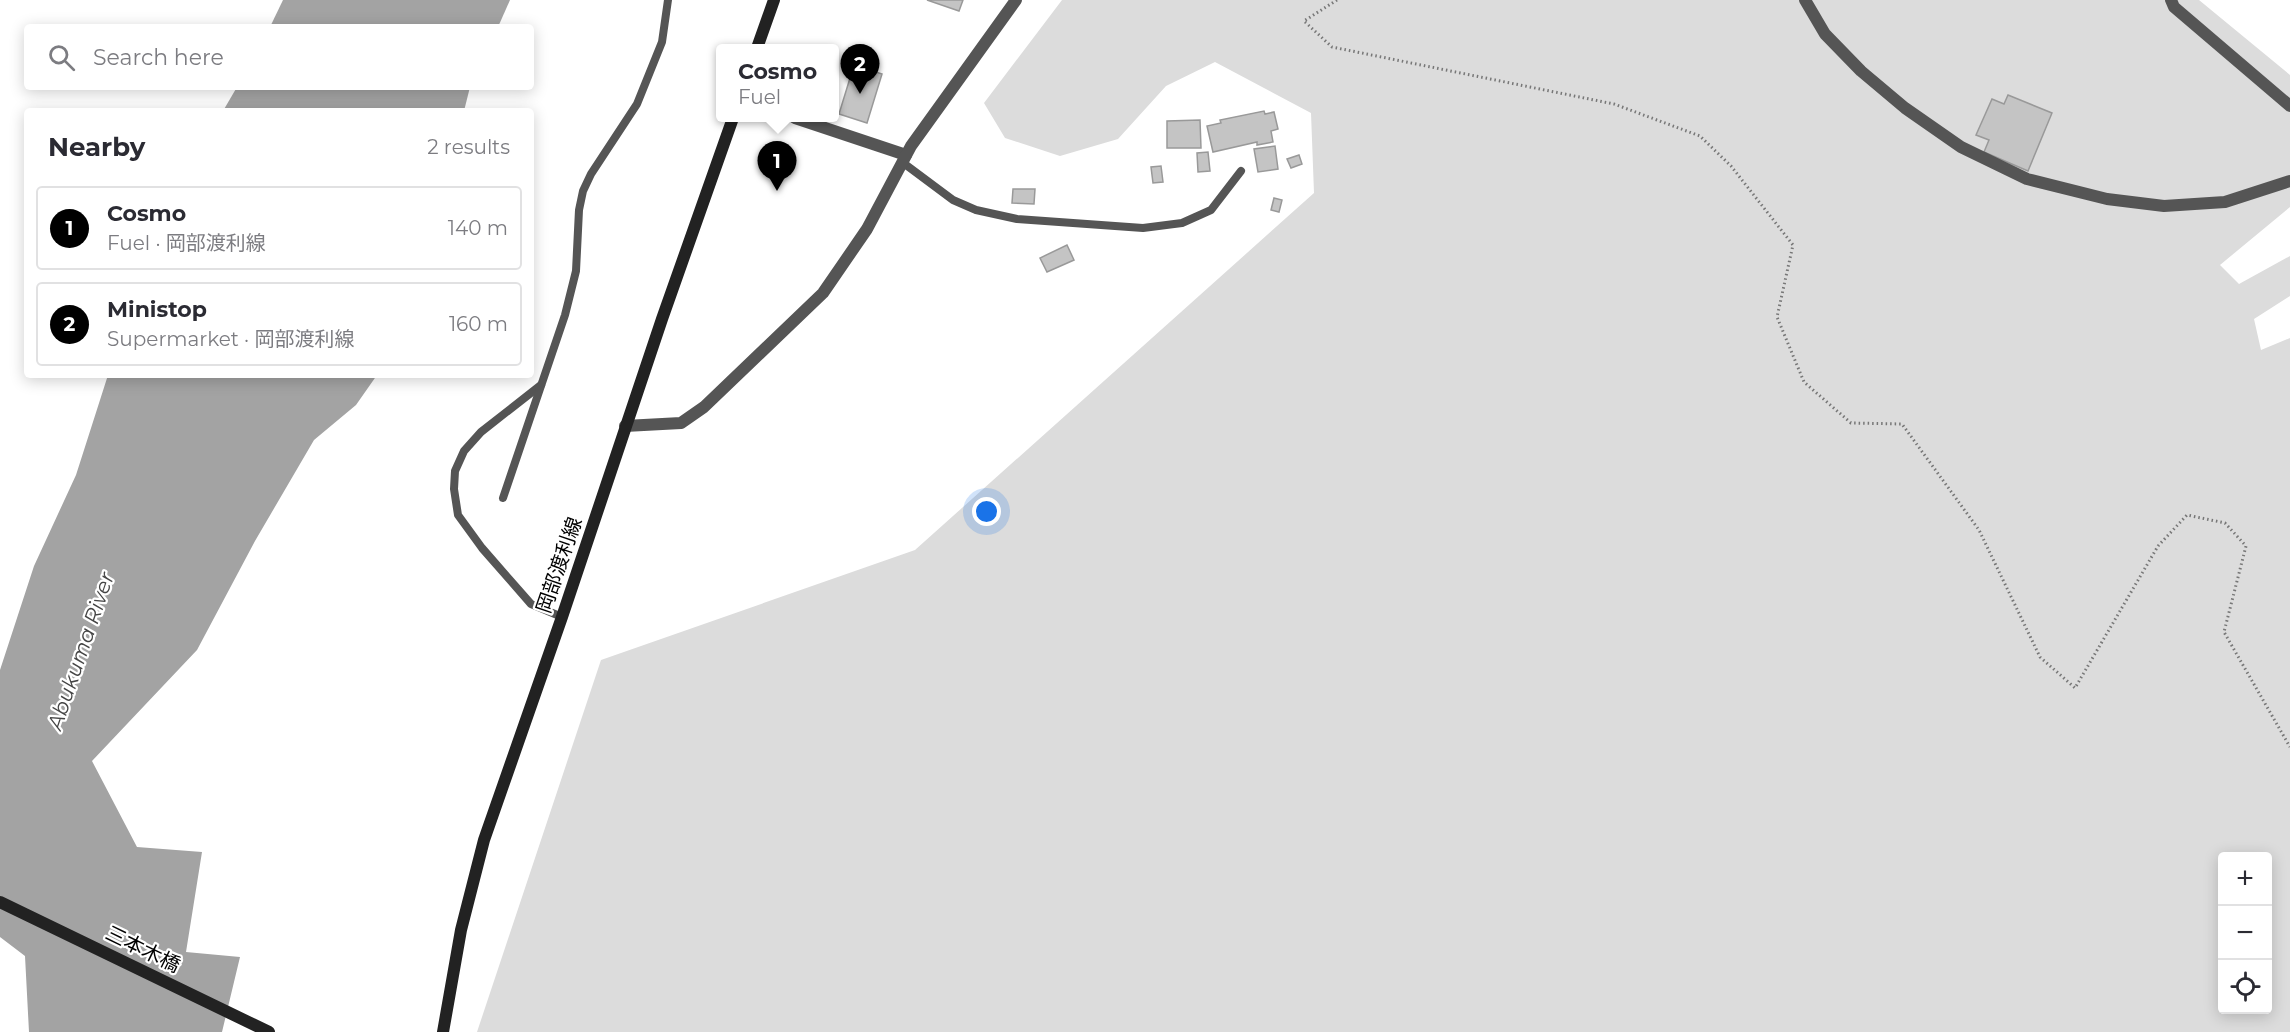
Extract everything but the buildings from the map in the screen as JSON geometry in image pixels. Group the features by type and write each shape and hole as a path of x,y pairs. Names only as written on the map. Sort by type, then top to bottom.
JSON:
{"main road":[{"path":"758,44 774,0"},
{"name":"岡部渡利線","path":"443,1032 461,930 484,840 731,122"},
{"name":"三本木橋","path":"0,902 269,1032"}],"street":[{"path":"626,426 681,423 704,407 823,293 867,229 904,158 1016,0"},
{"path":"1806,0 1825,34 1861,71 1905,108 1960,147 2027,179 2107,199 2164,206 2225,202 2290,181"},
{"path":"2171,0 2174,7 2290,106"},
{"path":"808,122 904,158"}],"lane":[{"path":"503,498 566,315 576,271 579,210 583,191 591,174 637,104 662,42 668,0"},
{"path":"904,158 952,200 976,210 1017,219 1143,228 1182,223 1211,210 1241,171"},
{"path":"542,385 481,432 464,451 455,471 454,489 458,515 482,548 531,604 562,617"}],"path":[{"path":"1337,0 1304,21 1332,47 1614,104 1700,136 1731,166 1793,245 1777,317 1804,382 1851,423 1902,424 1979,530 2040,657 2075,688 2158,546 2187,515 2225,524 2246,546 2224,632 2290,747"}],"shaded area":[{"path":"1062,0 2199,0 2290,75 2290,207 2220,265 2239,284 2290,256 2290,296 2254,319 2261,350 2290,338 2290,1032 477,1032 601,660 915,550 1314,193 1311,113 1215,62 1166,86 1118,139 1060,156 1005,138 984,103"}],"water":[{"path":"283,0 510,0 499,24 271,24"},
{"path":"235,90 469,90 465,108 225,108"},
{"name":"Abukuma River","path":"107,378 375,378 356,405 314,440 255,541 197,650 92,761 137,847 202,852 186,952 240,957 222,1032 29,1032 25,956 0,937 0,670 34,566 76,475"}],"place":[{"name":"Ministop","path":"860,94"},
{"name":"Cosmo","path":"777,191"}]}
